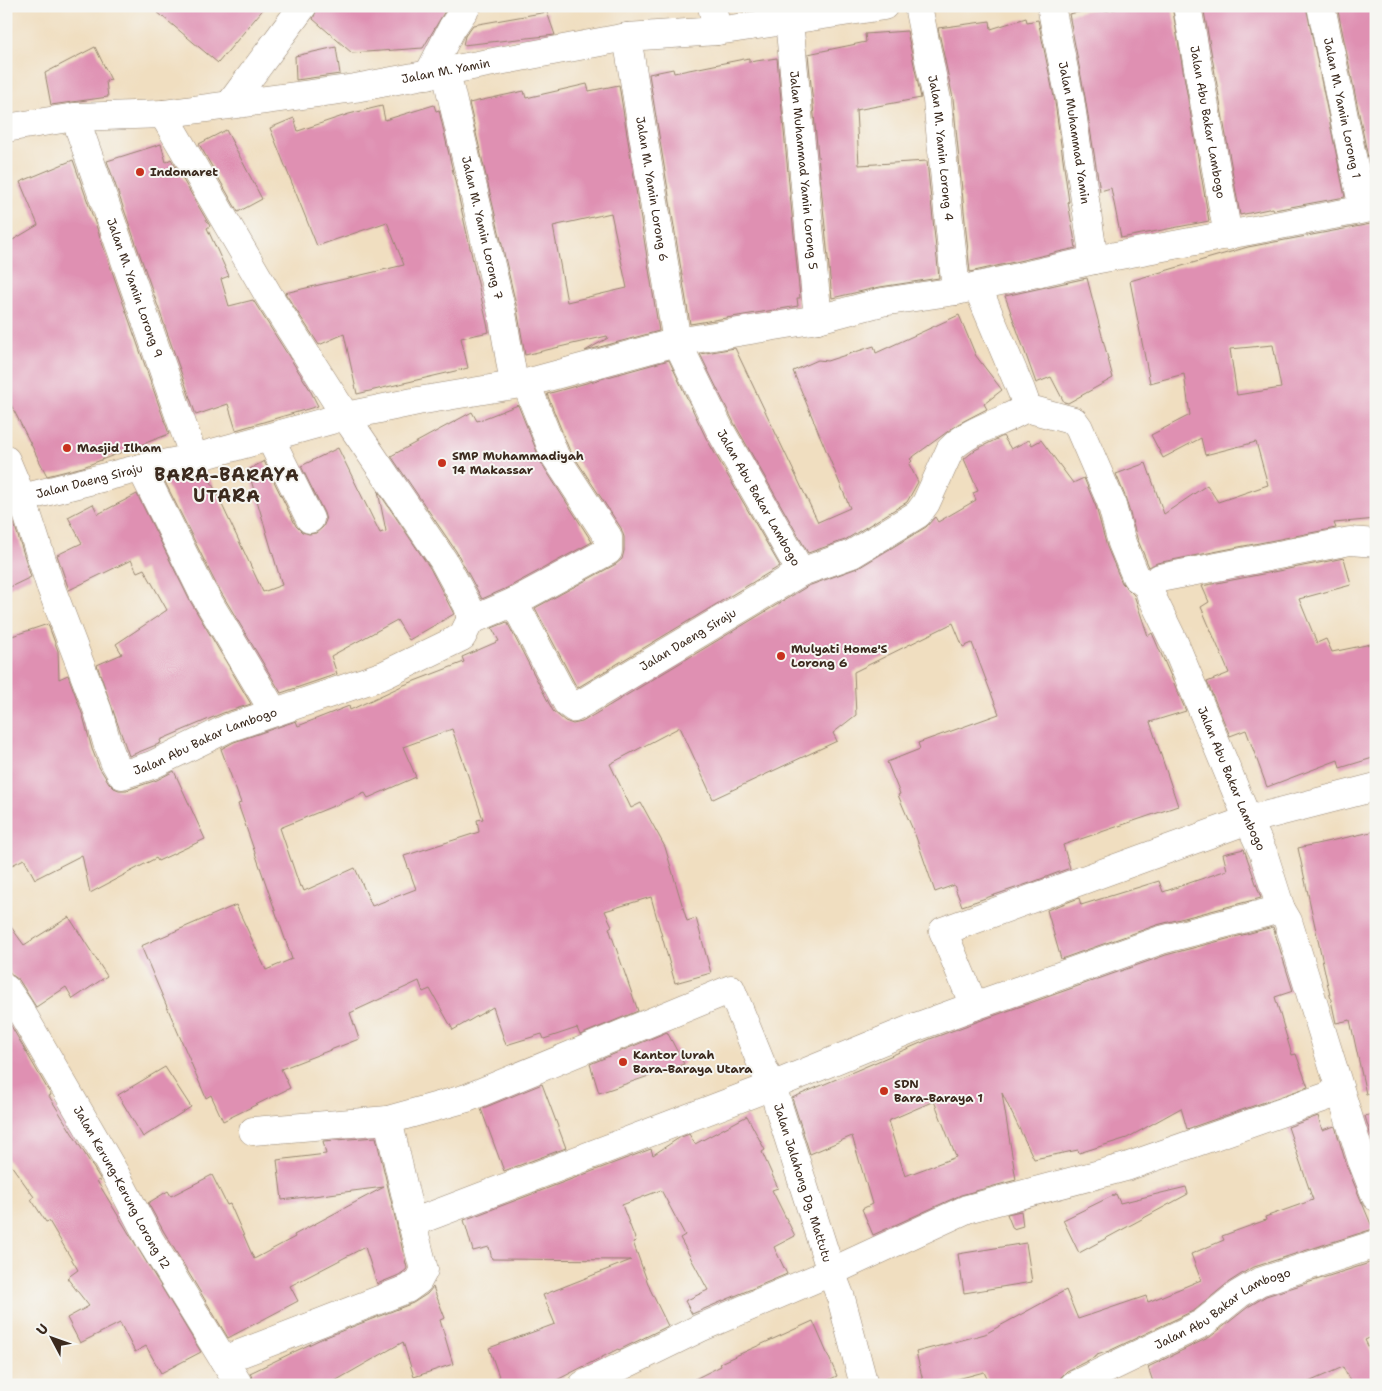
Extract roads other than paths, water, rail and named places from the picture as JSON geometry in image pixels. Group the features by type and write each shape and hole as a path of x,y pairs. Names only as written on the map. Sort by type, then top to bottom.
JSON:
{"street":[{"path":"230,104 303,6"},
{"path":"437,74 452,28 467,6"},
{"name":"Jalan M. Yamin","path":"6,128 75,117 163,114 355,88 437,74 714,19 789,21 884,6"},
{"name":"Jalan M. Yamin Lorong 4","path":"918,6 937,100 967,288"},
{"name":"Jalan Muhammad Yamin","path":"1051,6 1070,99 1094,260"},
{"name":"Jalan Abu Bakar Lambogo","path":"1187,6 1228,236"},
{"name":"Jalan M. Yamin Lorong 1","path":"1321,6 1369,208"},
{"name":"Jalan Muhammad Yamin Lorong 5","path":"789,21 818,319"},
{"name":"Jalan M. Yamin Lorong 6","path":"628,37 677,342"},
{"name":"Jalan M. Yamin Lorong 7","path":"437,74 520,383 555,456 608,537 608,551 514,602"},
{"path":"163,114 269,296 352,426 443,560 468,606 470,621 514,602"},
{"name":"Jalan M. Yamin Lorong 9","path":"75,117 194,458"},
{"name":"Jalan Daeng Siraju","path":"14,500 141,468 194,458 346,416 520,383 677,342 818,319 882,302 967,288 1094,260 1369,208"},
{"path":"967,288 1021,390 1026,408"},
{"name":"Jalan Abu Bakar Lambogo","path":"677,342 720,430 801,572 852,554 918,514 926,503 950,450 968,436 1014,416 1026,408 1074,421 1079,428 1111,502 1122,543 1136,577 1148,586 1174,642 1248,820 1264,852 1281,908 1288,921 1362,1161 1376,1197"},
{"path":"270,438 310,519"},
{"path":"6,460 14,500"},
{"path":"141,468 202,591 274,712"},
{"name":"Jalan Abu Bakar Lambogo","path":"14,500 50,585 98,711 114,762 122,775 152,765 228,728 384,675 462,637 470,621"},
{"path":"1148,586 1160,578 1350,541 1376,544"},
{"name":"Jalan Daeng Siraju","path":"514,602 567,703 574,708 801,572"},
{"path":"974,1006 943,931 1248,820 1376,786"},
{"path":"412,1222 772,1086 916,1027 974,1006 1162,940 1281,908"},
{"name":"Jalan Kerung-Kerung Lorong 12","path":"6,989 19,1008 117,1177 150,1240 239,1385"},
{"name":"Jalan Jalahong Dg. Mattutu","path":"388,1120 467,1098 731,989 772,1086 841,1298 859,1383"},
{"path":"583,1385 700,1328 831,1272 966,1209 1126,1167 1340,1092"},
{"path":"224,1360 407,1289 418,1281 424,1270 388,1120 253,1131"},
{"name":"Jalan Abu Bakar Lambogo","path":"1074,1385 1203,1323 1239,1294 1259,1282 1376,1244"}],"place":[{"name":"Indomaret","path":"140,172"},
{"name":"Masjid Ilham","path":"67,448"},
{"name":"SMP Muhammadiyah 14 Makassar","path":"442,463"},
{"name":"Mulyati Home'S Lorong 6","path":"781,656"},
{"name":"Kantor lurah Bara-Baraya Utara","path":"623,1062"},
{"name":"SDN Bara-Baraya 1","path":"884,1091"}],"district":[{"name":"BARA-BARAYA UTARA","path":"227,485"}]}
